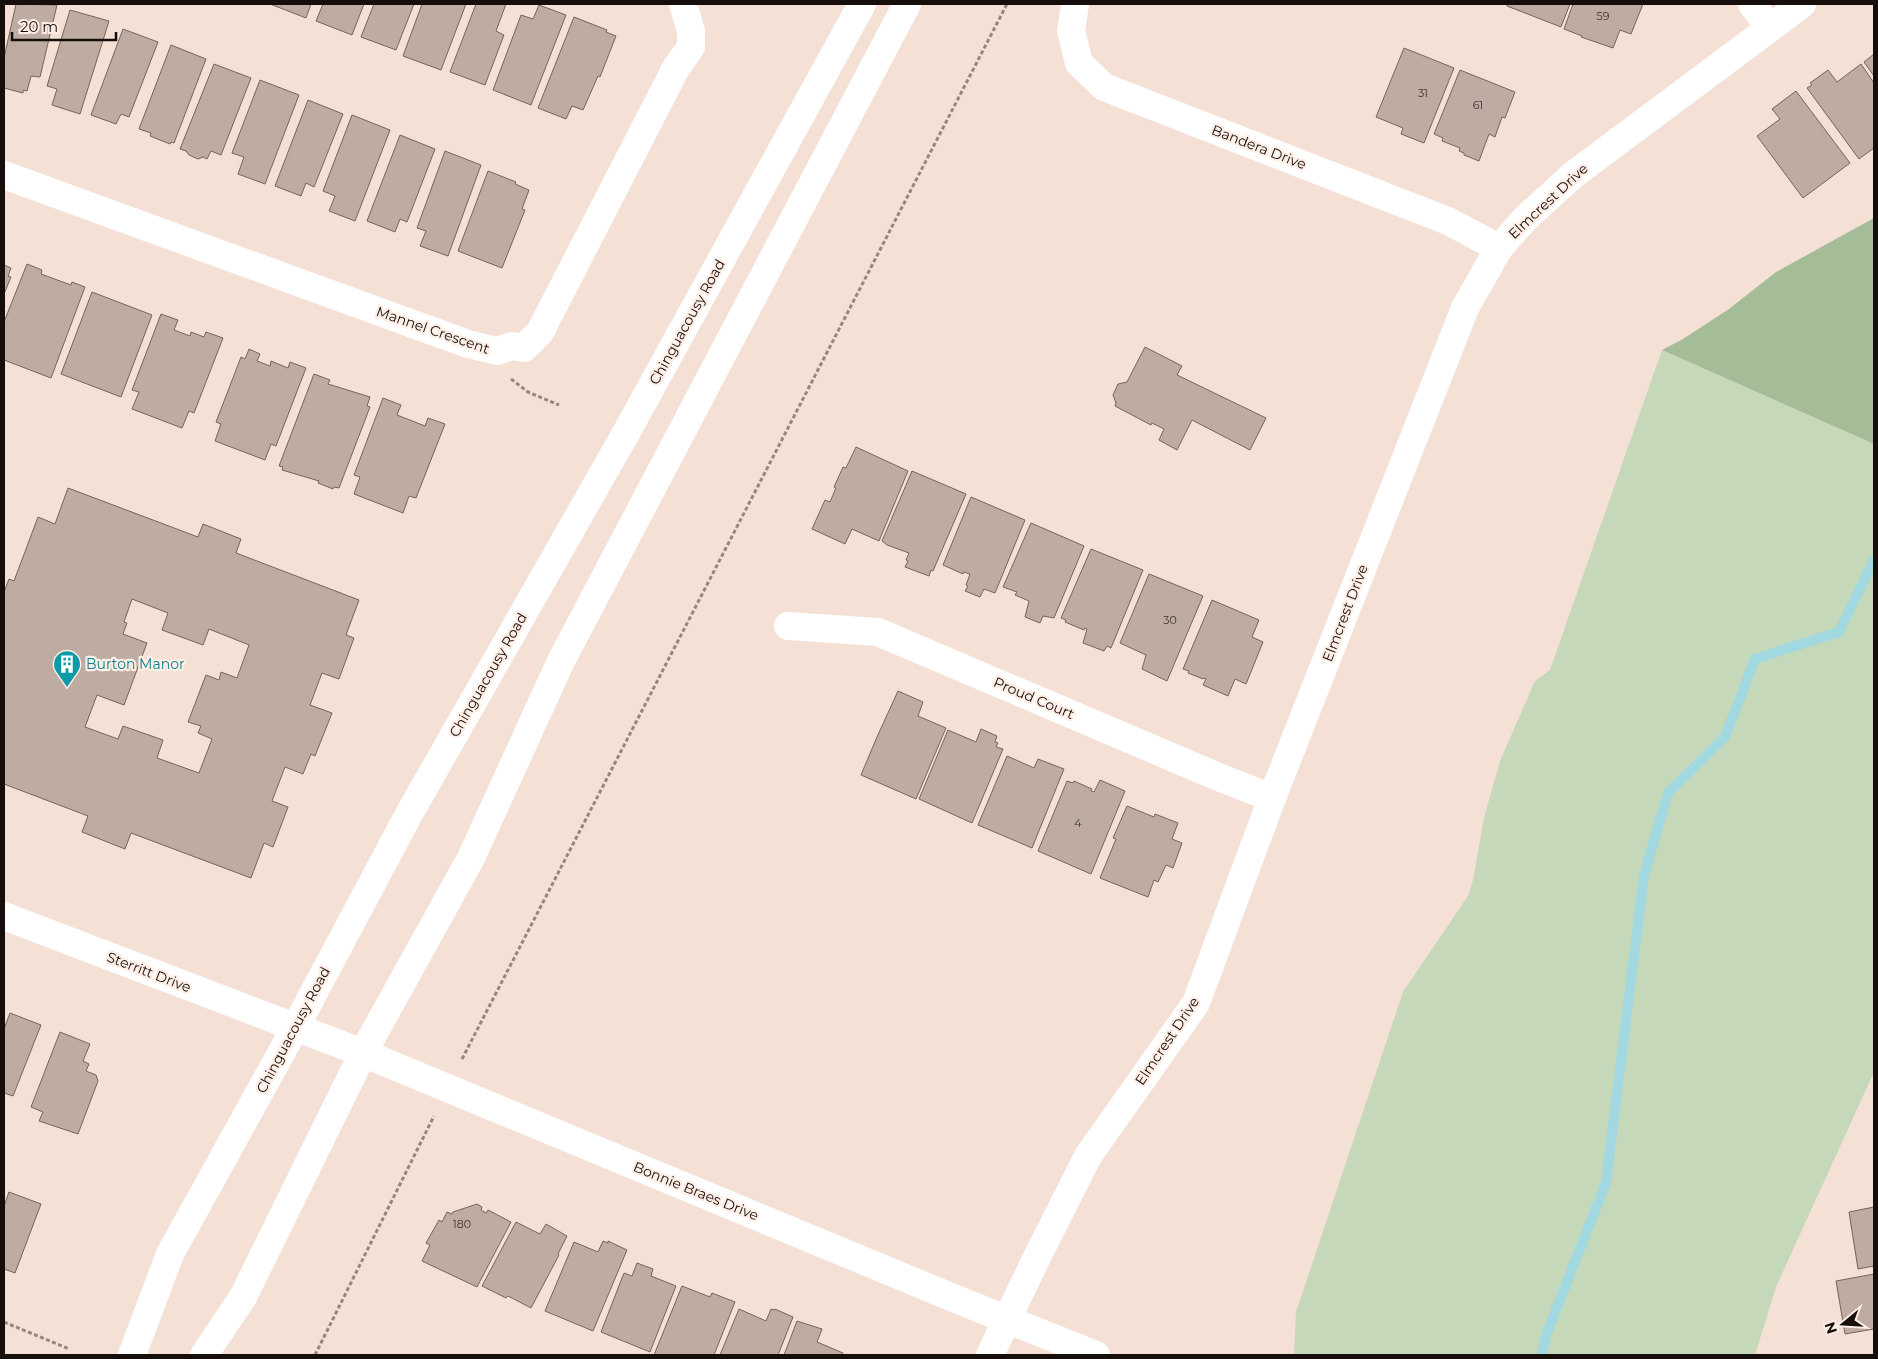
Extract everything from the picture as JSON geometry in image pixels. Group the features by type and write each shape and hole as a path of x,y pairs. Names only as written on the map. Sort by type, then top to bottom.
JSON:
{"street":[{"name":"Mannel Crescent","path":"4,175 468,344 498,351 512,346 524,348 540,332 676,68 691,47 691,31 683,4"},
{"name":"Chinguacousy Road","path":"132,1355 170,1254 295,1028 409,814 626,433 862,4"},
{"path":"204,1355 243,1297 363,1054 471,858 561,661 907,4"},
{"name":"Bandera Drive","path":"1075,4 1070,31 1079,62 1104,87 1448,221 1499,248"},
{"path":"1752,4 1769,27"},
{"name":"Elmcrest Drive","path":"990,1355 1088,1156 1196,1003 1272,798 1465,308 1499,248 1524,219 1573,176 1802,4"},
{"name":"Proud Court","path":"788,626 878,632 1272,798"},
{"name":"Sterritt Drive","path":"4,916 295,1028"},
{"name":"Bonnie Braes Drive","path":"295,1028 363,1054 1096,1355"}],"path":[{"path":"482,1021 724,550 824,362 1007,4"},
{"path":"315,1355 423,1137"},
{"path":"4,1322 69,1349"}],"green space":[{"path":"1874,218 1874,444 1662,350 1683,339 1729,309 1776,272"},
{"path":"1662,350 1874,444 1874,1072 1776,1287 1755,1355 1294,1355 1296,1312 1403,992 1468,896 1473,880 1484,818 1500,761 1535,681 1550,670"}],"building":[{"path":"16,4 57,5 40,77 31,76 27,91 23,90 23,93 4,88 4,58"},
{"path":"270,4 311,4 306,18"},
{"path":"323,4 364,4 352,35 316,21"},
{"path":"374,4 414,4 396,50 361,37"},
{"path":"422,4 466,4 441,70 403,56"},
{"path":"476,4 506,4 496,31 504,35 485,85 450,72"},
{"path":"1507,4 1570,4 1561,27 1507,6"},
{"path":"1573,4 1643,4 1631,34 1620,30 1613,48 1564,29"},
{"path":"539,5 566,15 531,105 493,90 521,15 533,19"},
{"path":"70,10 109,21 80,114 52,105 57,89 47,86"},
{"path":"574,17 607,30 606,32 616,36 600,77 598,76 583,110 572,106 566,119 538,108"},
{"path":"123,29 158,42 129,117 121,114 116,124 91,115"},
{"path":"171,45 206,59 174,143 171,142 170,144 150,136 151,133 139,129"},
{"path":"1404,48 1454,68 1424,143 1401,134 1403,128 1376,117"},
{"path":"1874,54 1874,76 1864,62"},
{"path":"214,64 251,78 221,155 211,151 207,159 203,157 198,159 180,149"},
{"path":"1861,64 1874,83 1874,148 1859,159 1807,88 1812,85 1810,83 1828,70 1837,82"},
{"path":"1460,70 1515,92 1505,118 1502,117 1495,137 1489,134 1479,161 1464,155 1464,153 1459,151 1460,148 1442,141 1443,138 1434,134"},
{"path":"260,80 299,95 265,184 238,174 244,157 232,153"},
{"path":"1796,91 1850,163 1803,198 1757,136 1780,119 1772,109"},
{"path":"308,100 343,114 314,187 306,183 301,196 275,186"},
{"path":"352,115 390,130 355,221 329,211 335,196 323,191"},
{"path":"400,135 435,149 407,222 400,219 395,232 367,221"},
{"path":"445,151 481,165 448,256 420,246 426,231 417,228"},
{"path":"488,171 516,182 515,184 529,190 522,209 525,210 502,268 458,251"},
{"path":"27,264 42,270 41,274 71,285 72,282 85,287 51,378 4,360 4,322"},
{"path":"4,265 11,268 8,276 11,277 4,294"},
{"path":"92,292 152,315 121,397 61,374"},
{"path":"161,314 178,320 174,330 190,336 191,332 204,337 206,332 223,338 194,413 189,411 182,428 132,409 139,392 132,390"},
{"path":"1145,347 1182,366 1177,375 1266,418 1250,450 1192,420 1177,450 1159,440 1164,429 1152,423 1151,425 1115,406 1116,403 1113,395 1118,384 1127,382"},
{"path":"249,349 260,354 257,361 270,366 271,361 288,368 290,362 306,368 276,446 271,444 265,460 215,441 221,424 216,422 241,357 245,359"},
{"path":"314,374 330,380 328,384 370,397 367,406 370,407 339,488 334,487 333,489 318,483 319,481 282,470 283,467 279,466"},
{"path":"383,398 401,405 397,415 425,426 428,418 445,424 416,498 409,496 403,513 354,494 360,477 354,475"},
{"path":"856,447 908,471 879,541 852,529 845,544 812,529 825,500 830,502 843,467 846,468"},
{"path":"912,471 966,494 933,571 931,570 929,576 905,567 909,553 887,545 882,541"},
{"name":"Burton Manor","path":"68,488 198,537 203,524 241,539 236,553 359,600 346,635 354,638 339,679 322,673 310,705 332,713 315,756 311,754 303,774 285,767 272,801 288,807 273,847 264,843 251,878 131,833 125,849 82,832 88,816 4,784 4,592 9,579 14,581 38,517 55,524","holes":["132,599 168,613 162,630 203,645 209,629 249,645 237,678 221,672 219,680 206,675 188,722 201,726 198,733 212,739 199,773 157,758 163,740 123,726 118,739 85,727 97,695 124,705 147,643 123,634 127,623 124,622"]},
{"path":"971,497 1025,520 995,593 984,589 980,597 965,591 970,574 964,572 963,574 943,565"},
{"path":"1031,523 1084,546 1054,618 1043,616 1040,623 1025,617 1029,601 1015,595 1017,592 1003,587"},
{"path":"1091,549 1143,570 1111,648 1107,646 1104,651 1083,643 1087,629 1085,628 1084,630 1065,622 1066,620 1061,618"},
{"path":"1149,574 1203,596 1167,681 1142,669 1146,655 1120,643"},
{"path":"1212,600 1259,620 1252,637 1263,642 1246,684 1235,679 1228,696 1203,685 1206,679 1188,673 1189,671 1183,669"},
{"path":"898,691 923,702 918,716 946,728 916,799 861,775"},
{"path":"981,729 997,736 995,742 998,743 996,747 1003,749 972,823 919,799 948,730 976,742"},
{"path":"1007,756 1034,768 1038,759 1064,769 1032,848 978,825"},
{"path":"1100,780 1125,791 1091,874 1038,851 1067,781 1073,783 1074,781 1092,789 1091,791 1094,792"},
{"path":"1127,806 1154,817 1155,814 1178,823 1172,839 1182,843 1173,868 1166,865 1158,882 1154,880 1148,897 1100,878 1116,839 1113,838"},
{"path":"10,1013 41,1025 13,1096 4,1093 4,1029"},
{"path":"60,1032 90,1044 83,1061 89,1064 86,1071 96,1075 98,1081 78,1134 39,1121 43,1112 31,1107"},
{"path":"9,1192 41,1204 15,1273 4,1269 4,1206"},
{"path":"477,1204 486,1213 488,1210 511,1222 477,1287 422,1261 430,1245 426,1243 439,1220 442,1222 447,1212 452,1214"},
{"path":"1874,1207 1874,1266 1858,1269 1849,1212"},
{"path":"516,1222 540,1234 546,1224 567,1236 531,1308 508,1296 506,1298 482,1286"},
{"path":"603,1241 608,1243 608,1241 627,1250 593,1331 545,1311 574,1242 598,1252"},
{"path":"637,1263 653,1269 651,1276 676,1286 650,1352 601,1332 624,1273 632,1276"},
{"path":"1874,1274 1874,1329 1845,1334 1836,1281"},
{"path":"682,1286 710,1297 712,1293 735,1302 714,1355 654,1355"},
{"path":"739,1309 766,1321 771,1309 793,1317 778,1355 720,1355"},
{"path":"797,1321 822,1329 817,1342 843,1353 843,1355 784,1355"}],"waterway":[{"path":"1542,1355 1546,1335 1606,1183 1644,875 1668,793 1725,737 1755,659 1839,632 1874,560"}],"place":[{"name":"Burton Manor","path":"67,688"}]}
